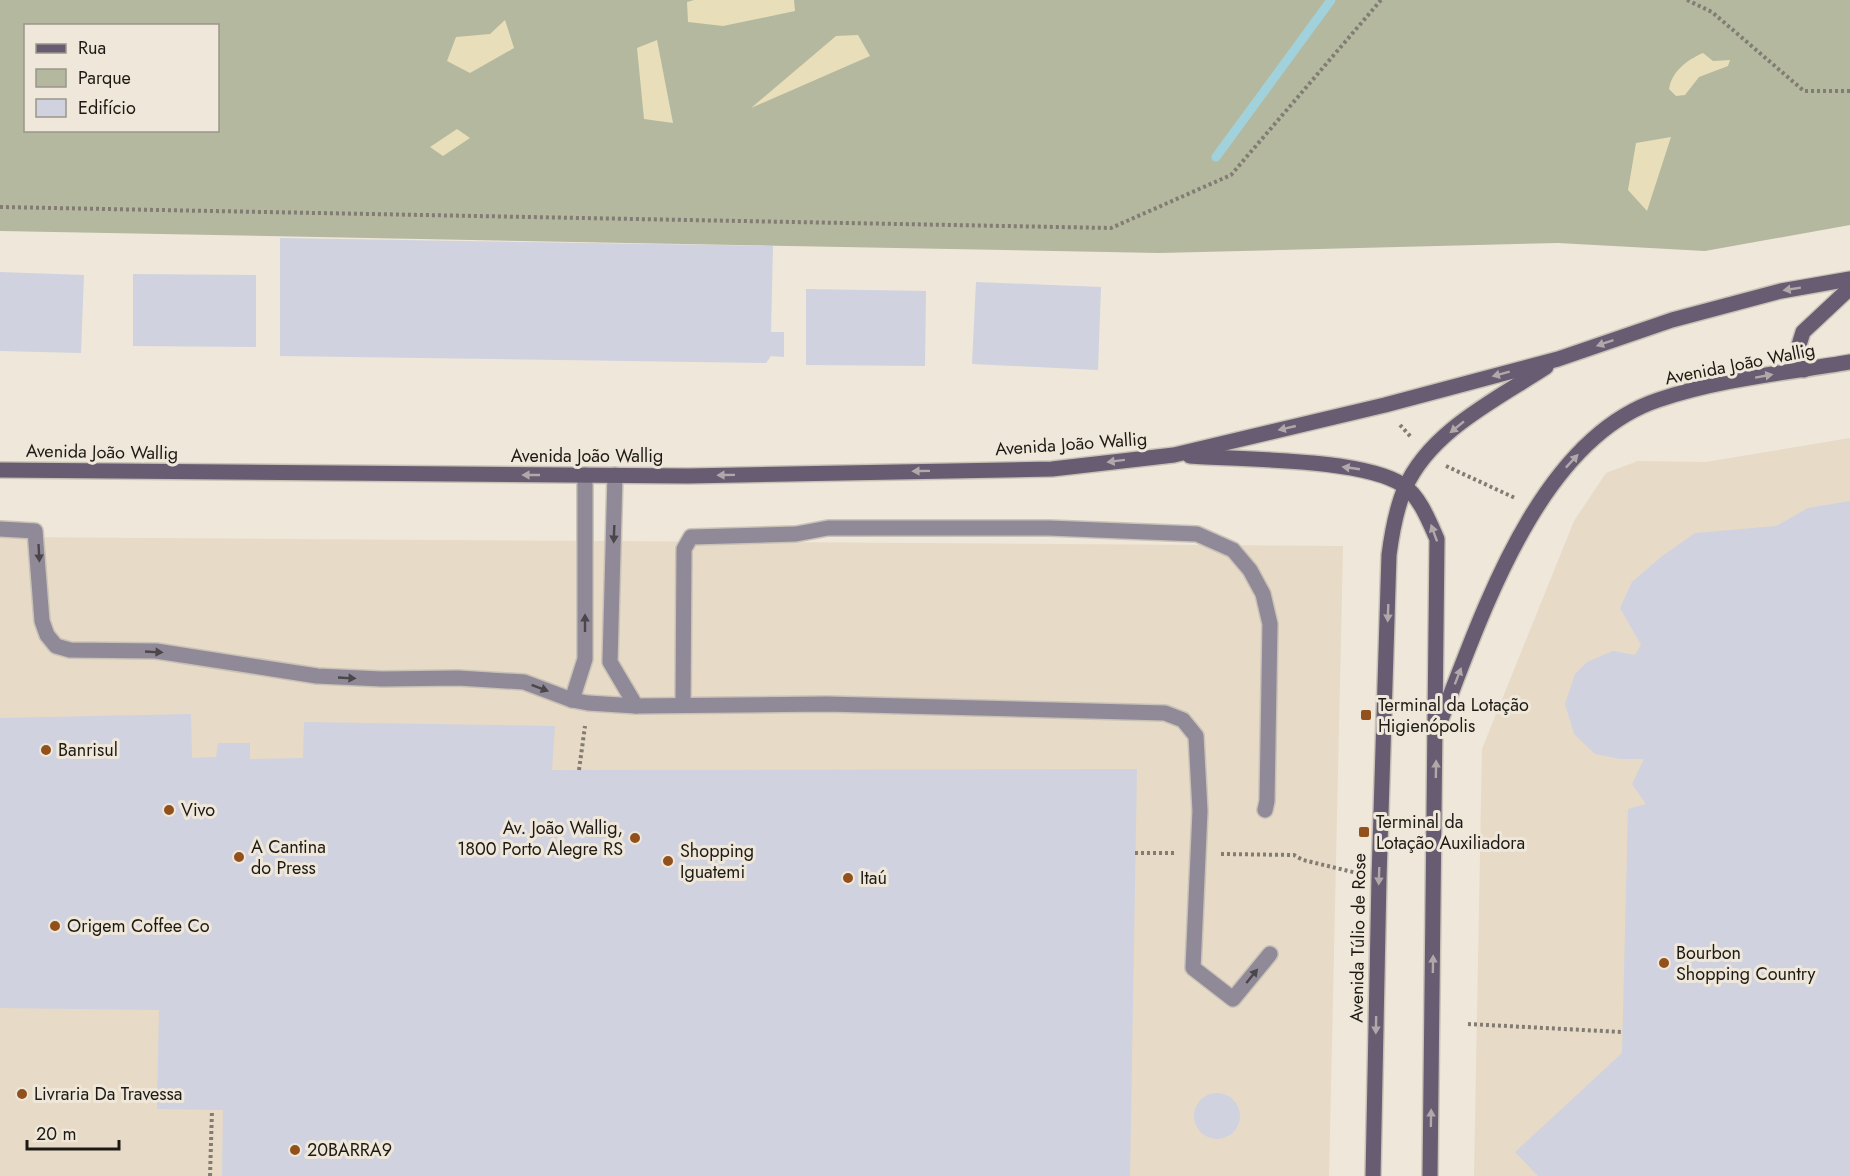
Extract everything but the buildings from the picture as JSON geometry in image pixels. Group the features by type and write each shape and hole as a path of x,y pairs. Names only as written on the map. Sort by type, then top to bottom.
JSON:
{"main road":[{"name":"Avenida João Wallig","path":"0,470 585,476 1052,469 1174,455 1385,405 1558,359 1694,314 1781,291 1850,279"},
{"path":"1804,370 1799,345 1803,332 1850,288"},
{"name":"Avenida João Wallig","path":"1174,455 1354,467 1385,476 1406,487 1425,456 1458,425 1558,359"},
{"name":"Avenida João Wallig","path":"1536,507 1565,469 1604,428 1656,400 1715,385 1850,362"},
{"path":"1406,487 1425,512 1437,539 1430,1176"},
{"name":"Avenida Túlio de Rose","path":"1373,1176 1378,878 1389,555 1394,522 1406,487"},
{"path":"1436,730 1492,588 1536,507"}],"lane":[{"path":"615,475 610,662 636,706"},
{"path":"572,700 585,659 585,476"},
{"path":"683,704 684,549 691,537 796,534 828,528 979,527 1197,534 1233,550 1250,570 1263,594 1270,624 1267,801 1264,810"},
{"path":"0,529 35,531 38,536 42,621 46,635 56,646 84,651 156,651 317,676 382,679 458,678 524,682 572,700 636,706 827,704 1165,713 1183,720 1196,736 1200,811 1193,968 1233,999 1270,954"}],"path":[{"path":"0,207 1111,228 1231,175 1381,0"},
{"path":"1687,0 1713,12 1804,91 1850,91"},
{"path":"1385,405 1425,456 1536,507"},
{"path":"1135,853 1294,855 1303,860 1378,878"},
{"path":"1468,1024 1622,1032"},
{"path":"210,1176 212,1110"}],"shaded area":[{"name":"Bourbon Shopping Country","path":"1850,438 1850,1176 1474,1176 1482,749 1574,521 1606,473 1638,461 1706,462"},
{"name":"Shopping Iguatemi","path":"0,537 1343,546 1329,1176 0,1176"}],"green space":[{"path":"0,0 1850,0 1850,225 1705,251 1558,243 1159,253 0,231"}],"sand":[{"path":"694,0 794,0 795,11 723,26 688,22 687,2"},
{"path":"505,20 514,48 470,73 447,61 456,37 490,34"},
{"path":"858,35 870,56 751,108 836,36"},
{"path":"657,40 673,123 644,119 637,48"},
{"path":"1703,53 1713,61 1730,60 1728,66 1699,77 1685,95 1676,96 1669,89 1673,77 1691,59"},
{"path":"457,129 470,138 443,156 430,147"},
{"path":"1671,137 1647,211 1628,190 1636,143"}],"waterway":[{"path":"1216,157 1331,0"}],"place":[{"name":"Terminal da Lotação Higienópolis","path":"1366,715"},
{"name":"Banrisul","path":"46,750"},
{"name":"Vivo","path":"169,810"},
{"name":"Terminal da Lotação Auxiliadora","path":"1364,832"},
{"name":"Av. João Wallig, 1800 Porto Alegre RS","path":"635,838"},
{"name":"A Cantina do Press","path":"239,857"},
{"name":"Shopping Iguatemi","path":"668,861"},
{"name":"Itaú","path":"848,878"},
{"name":"Origem Coffee Co","path":"55,926"},
{"name":"Bourbon Shopping Country","path":"1664,963"},
{"name":"Livraria Da Travessa","path":"22,1094"},
{"name":"20BARRA9","path":"295,1150"}]}
